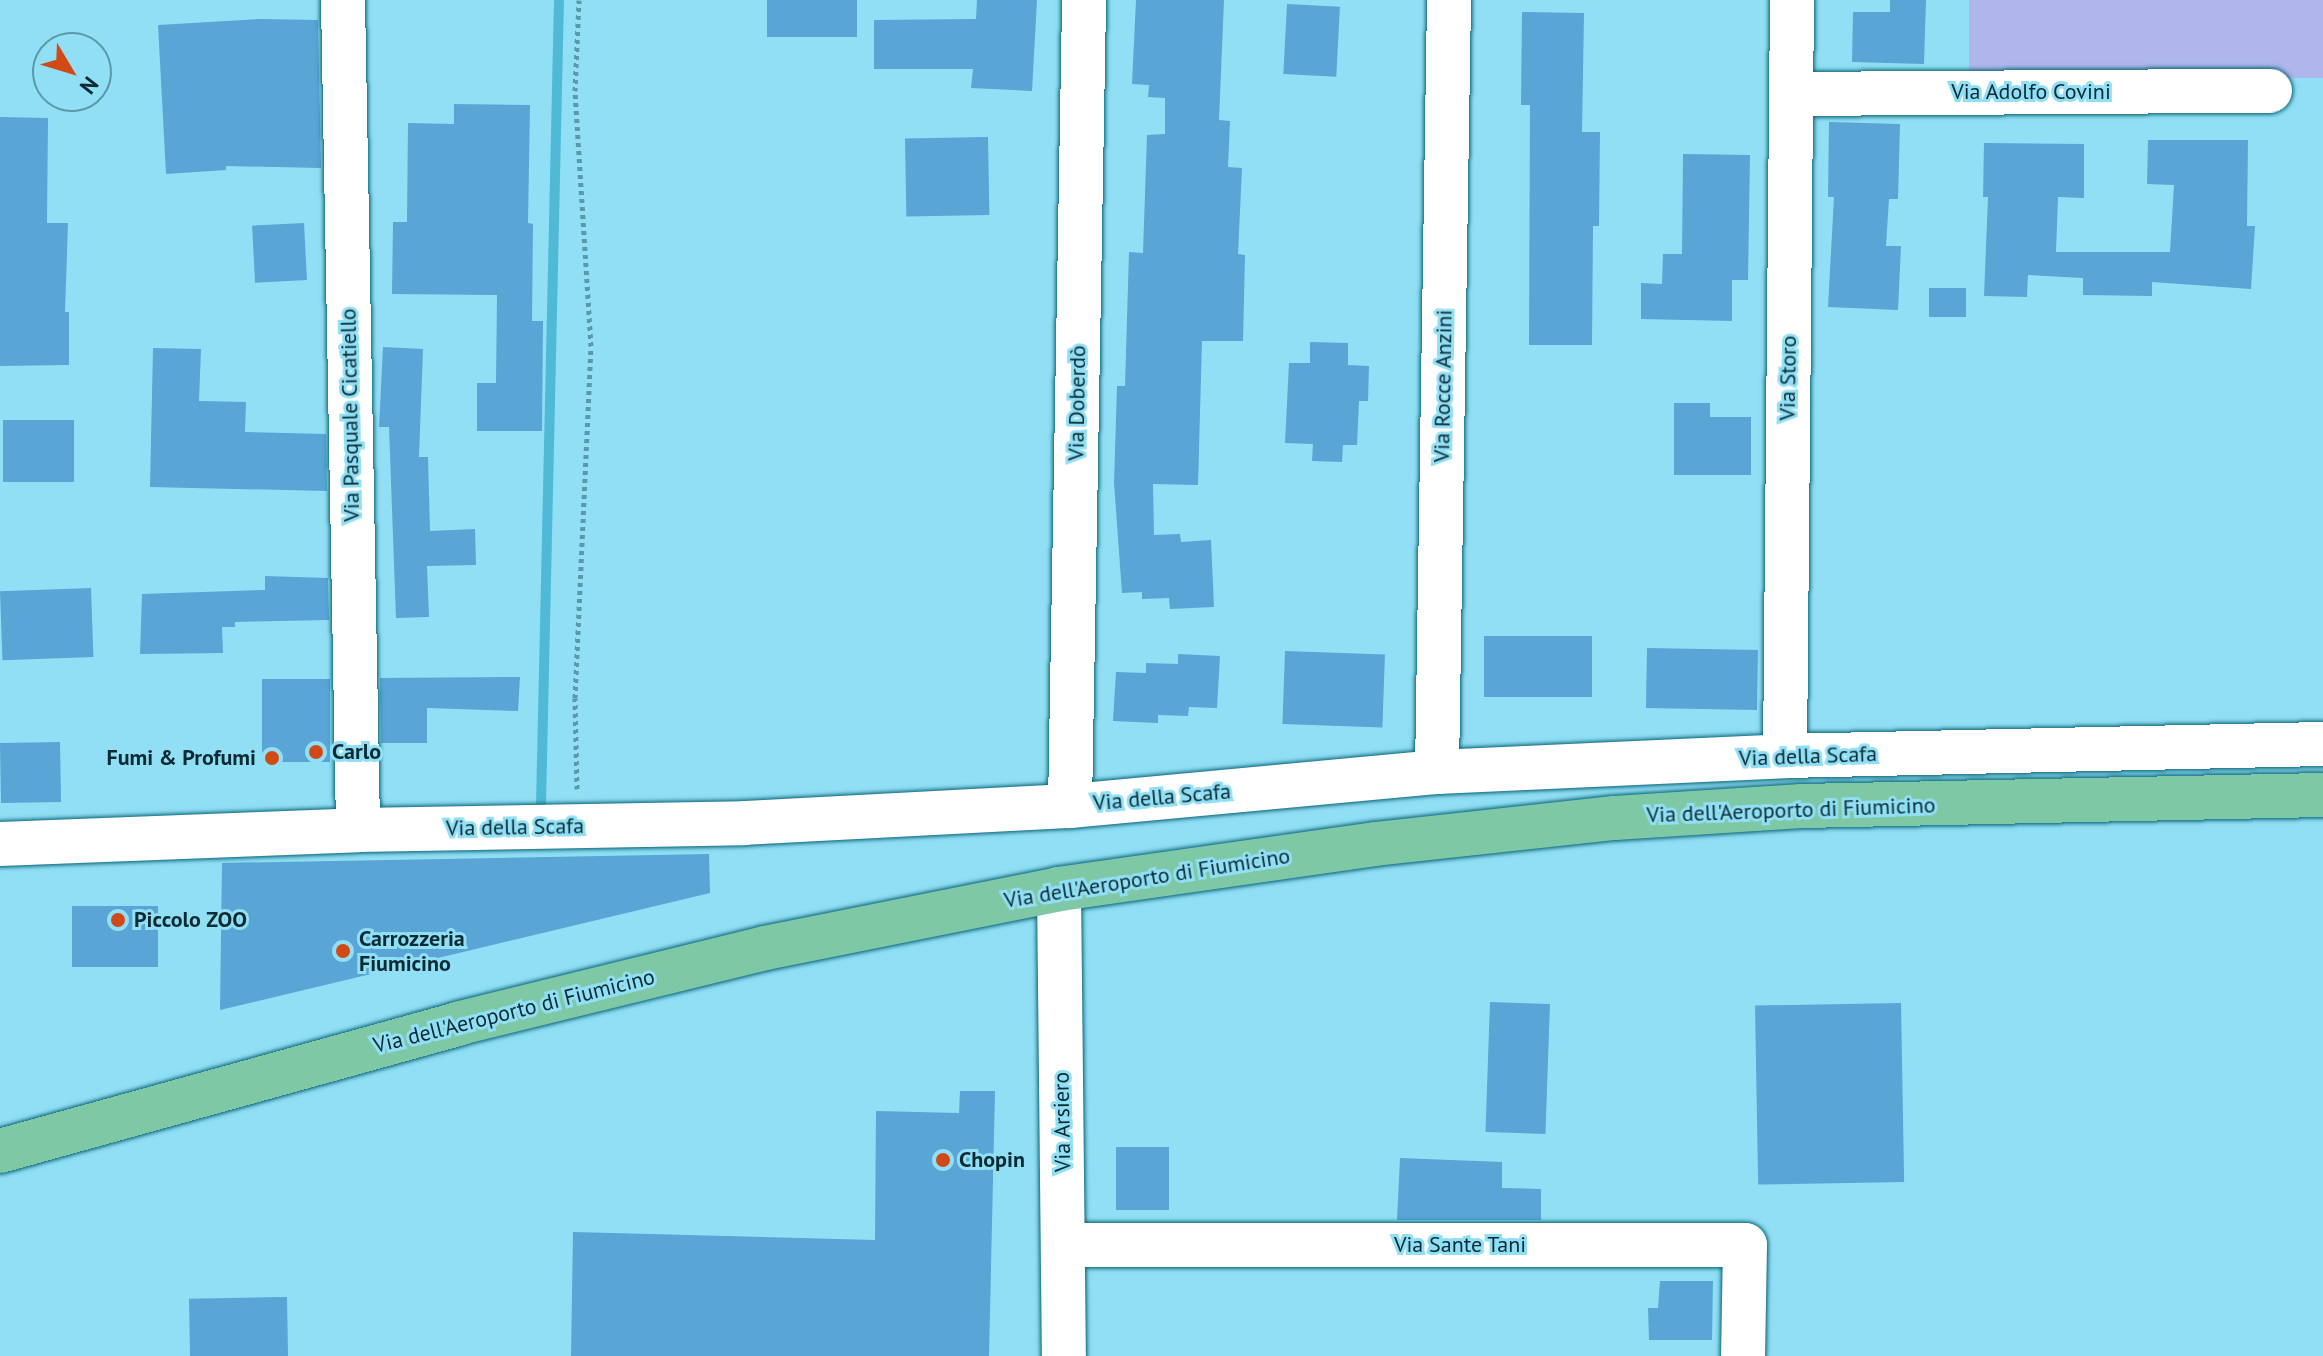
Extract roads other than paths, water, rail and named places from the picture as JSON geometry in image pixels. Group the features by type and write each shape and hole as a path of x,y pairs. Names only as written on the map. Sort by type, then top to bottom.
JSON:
{"main road":[{"name":"Via dell'Aeroporto di Fiumicino","path":"0,1151 521,1008 765,948 1059,889 1375,844 1615,818 1802,806 2323,795"}],"street":[{"name":"Via Pasquale Cicatiello","path":"343,0 358,830"},
{"name":"Via Doberdò","path":"1070,806 1084,0"},
{"name":"Via Rocce Anzini","path":"1437,772 1449,0"},
{"name":"Via Storo","path":"1785,756 1792,0"},
{"name":"Via Adolfo Covini","path":"1791,94 2270,91"},
{"name":"Via della Scafa","path":"0,844 358,830 744,823 1070,806 1437,772 1785,756 2323,744"},
{"name":"Via Arsiero","path":"1059,889 1064,1356"},
{"name":"Via Sante Tani","path":"1063,1245 1745,1245 1743,1356"}],"waterway":[{"path":"541,804 559,0"}],"place":[{"name":"Carlo","path":"316,752"},
{"name":"Fumi & Profumi","path":"272,758"},
{"name":"Piccolo ZOO","path":"118,920"},
{"name":"Carrozzeria Fiumicino","path":"343,951"},
{"name":"Chopin","path":"943,1160"}]}
